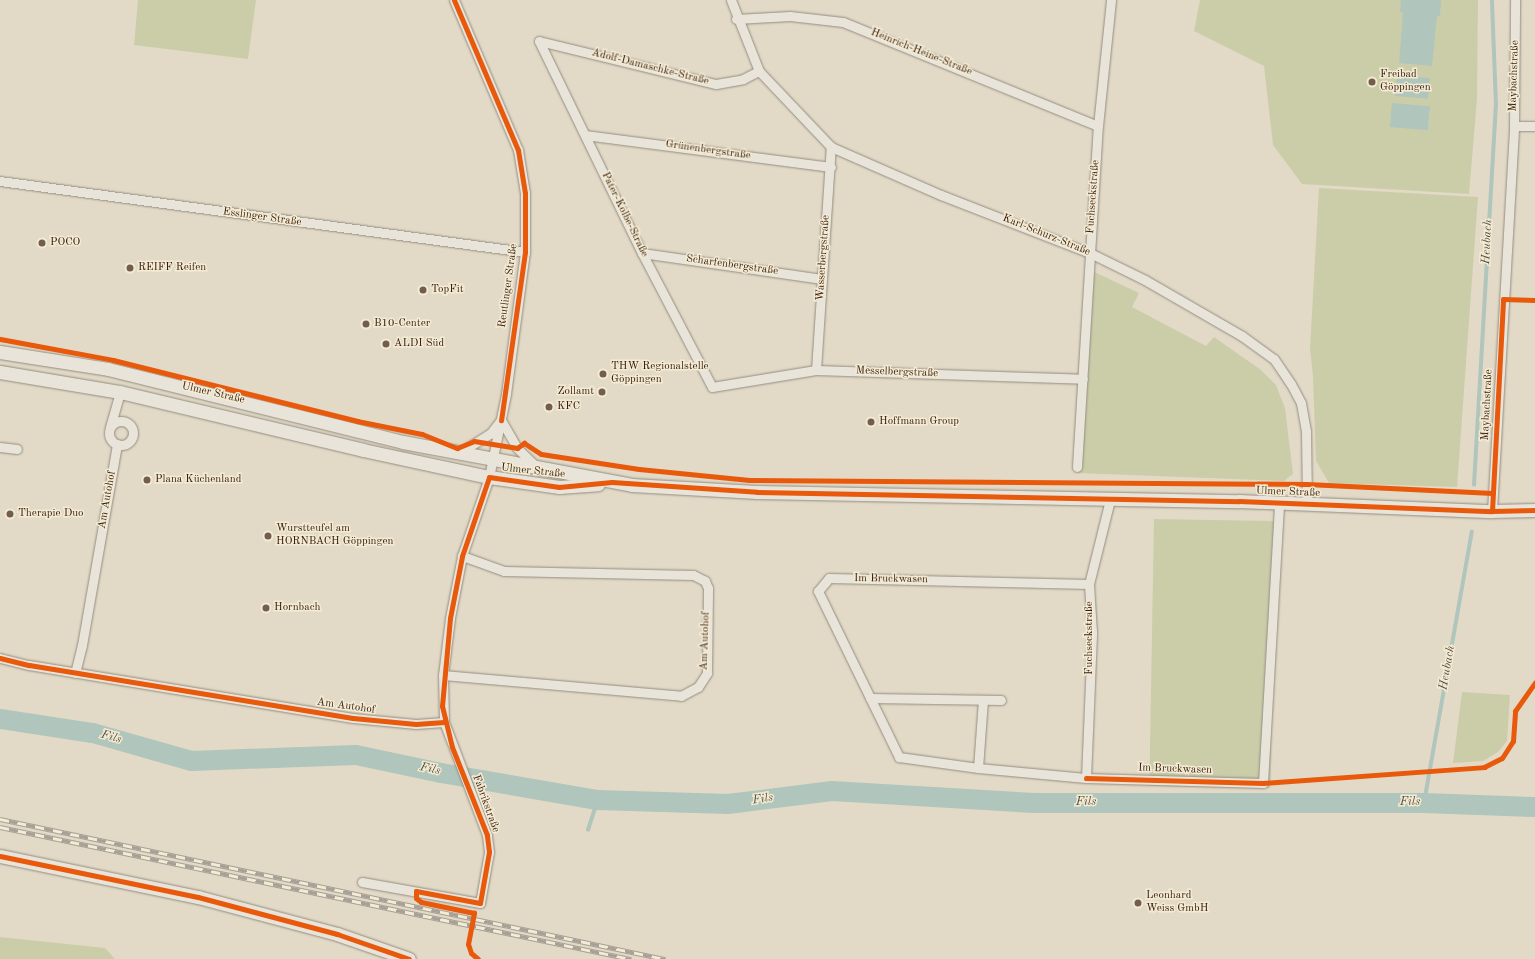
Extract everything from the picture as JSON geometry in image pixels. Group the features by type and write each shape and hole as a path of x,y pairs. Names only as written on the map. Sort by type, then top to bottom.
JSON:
{"main road":[{"name":"Ulmer Straße","path":"0,352 108,369 459,453 612,482 757,492 1279,503 1492,511 1535,510"},
{"name":"Ulmer Straße","path":"0,372 120,392 363,450 489,478 559,487 612,482"},
{"path":"0,856 198,897 338,934 409,959"}],"street":[{"name":"Reutlinger Straße","path":"454,0 518,150 526,193 525,252 501,420 493,460"},
{"name":"Karl-Schurz-Straße","path":"731,0 736,18 759,70 831,147 941,194 1090,253 1145,280 1242,336 1274,358 1292,384 1301,403 1306,431 1307,504"},
{"name":"Maybachstraße","path":"1492,511 1514,126 1515,0"},
{"name":"Fuchseckstraße","path":"1077,467 1098,126 1108,1"},
{"name":"Heinrich-Heine-Straße","path":"736,18 790,16 843,22 1098,126"},
{"name":"Adolf-Damaschke-Straße","path":"538,41 716,84 742,79 759,70"},
{"name":"Pater-Kolbe-Straße","path":"538,41 642,253 712,387"},
{"path":"1514,126 1535,126"},
{"name":"Grünenbergstraße","path":"585,135 831,167"},
{"name":"Wasserbergstraße","path":"816,370 831,167 831,147"},
{"name":"Esslinger Straße","path":"0,181 525,252"},
{"name":"Scharfenbergstraße","path":"642,253 822,279"},
{"name":"Messelbergstraße","path":"712,387 816,370 1083,379"},
{"path":"110,427 118,421 124,421 132,428 132,438 128,442 117,444 110,437 110,427 120,392"},
{"path":"459,453 490,434 501,420 517,448 537,467"},
{"name":"Am Autohof","path":"75,673 84,638 117,444"},
{"path":"0,447 17,449"},
{"path":"444,722 444,675 450,618 462,556 489,478 493,460"},
{"name":"Fuchseckstraße","path":"1086,778 1092,632 1089,584 1110,500"},
{"name":"Im Bruckwasen","path":"1089,584 829,578 818,591 899,757 978,768 1086,778 1263,783 1279,503"},
{"name":"Am Autohof","path":"444,675 681,696 698,687 707,673 708,588 705,581 693,576 504,570 462,556"},
{"name":"Am Autohof","path":"0,658 75,673 377,722 416,724 444,722"},
{"path":"870,698 1001,700"},
{"path":"978,768 983,700"},
{"name":"Fabrikstraße","path":"362,882 480,903 489,852 487,835 452,747 444,722"}],"green space":[{"path":"138,0 256,0 248,59 134,45"},
{"name":"Freibad Göppingen","path":"1200,0 1478,0 1477,99 1469,194 1302,184 1273,145 1264,66 1194,31"},
{"path":"1319,188 1478,197 1457,487 1329,483 1316,461 1313,376 1310,349"},
{"path":"1090,270 1139,293 1132,307 1206,346 1214,337 1261,370 1276,385 1285,408 1293,474 1284,481 1078,473"},
{"path":"1154,519 1275,521 1270,788 1149,786"},
{"path":"1462,692 1510,695 1507,741 1498,752 1483,761 1453,763"},
{"path":"0,937 105,948 115,959 0,959"}],"shaded area":[{"path":"1401,0 1441,0 1440,16 1437,16 1432,66 1399,63 1403,12 1400,12"},
{"path":"1397,75 1430,78 1428,99 1395,96"},
{"path":"1392,103 1430,106 1428,130 1390,127"}],"waterway":[{"name":"Heubach","path":"1474,485 1496,106 1492,0"},
{"name":"Heubach","path":"1424,803 1472,532"},
{"name":"Fils","path":"0,719 93,733 191,761 356,755 441,773 598,800 728,804 832,791 1035,803 1424,803 1535,807"},
{"path":"588,830 598,800"}],"railway":[{"path":"0,819 665,959"},
{"path":"0,827 631,959"}],"cycle path":[{"path":"454,0 518,150 525,193 525,252 501,420"},
{"path":"1492,511 1503,299 1535,300"},
{"path":"0,339 113,360 357,421 422,434 457,448 474,441 517,448 524,443 541,454 639,469 749,480 1307,484 1493,493"},
{"path":"478,959 471,953 468,944 474,913 421,902 416,898 416,891 480,903 489,852 487,835 452,747 442,706 450,618 462,556 489,477 559,487 612,482 757,492 1239,501 1492,511 1535,510"},
{"path":"0,658 29,665 353,718 416,724 444,722"},
{"path":"1086,778 1263,783 1484,767 1502,758 1513,741 1515,711 1535,682"},
{"path":"0,856 198,897 337,934 409,959"}],"place":[{"name":"Freibad Göppingen","path":"1372,82"},
{"name":"POCO","path":"42,243"},
{"name":"REIFF Reifen","path":"130,268"},
{"name":"TopFit","path":"423,290"},
{"name":"B10-Center","path":"366,324"},
{"name":"ALDI Süd","path":"386,344"},
{"name":"THW Regionalstelle Göppingen","path":"603,374"},
{"name":"Zollamt","path":"602,392"},
{"name":"KFC","path":"549,407"},
{"name":"Hoffmann Group","path":"871,422"},
{"name":"Plana Küchenland","path":"147,480"},
{"name":"Therapie Duo","path":"10,514"},
{"name":"Wurstteufel am HORNBACH Göppingen","path":"268,536"},
{"name":"Hornbach","path":"266,608"},
{"name":"Leonhard Weiss GmbH","path":"1138,903"}]}
